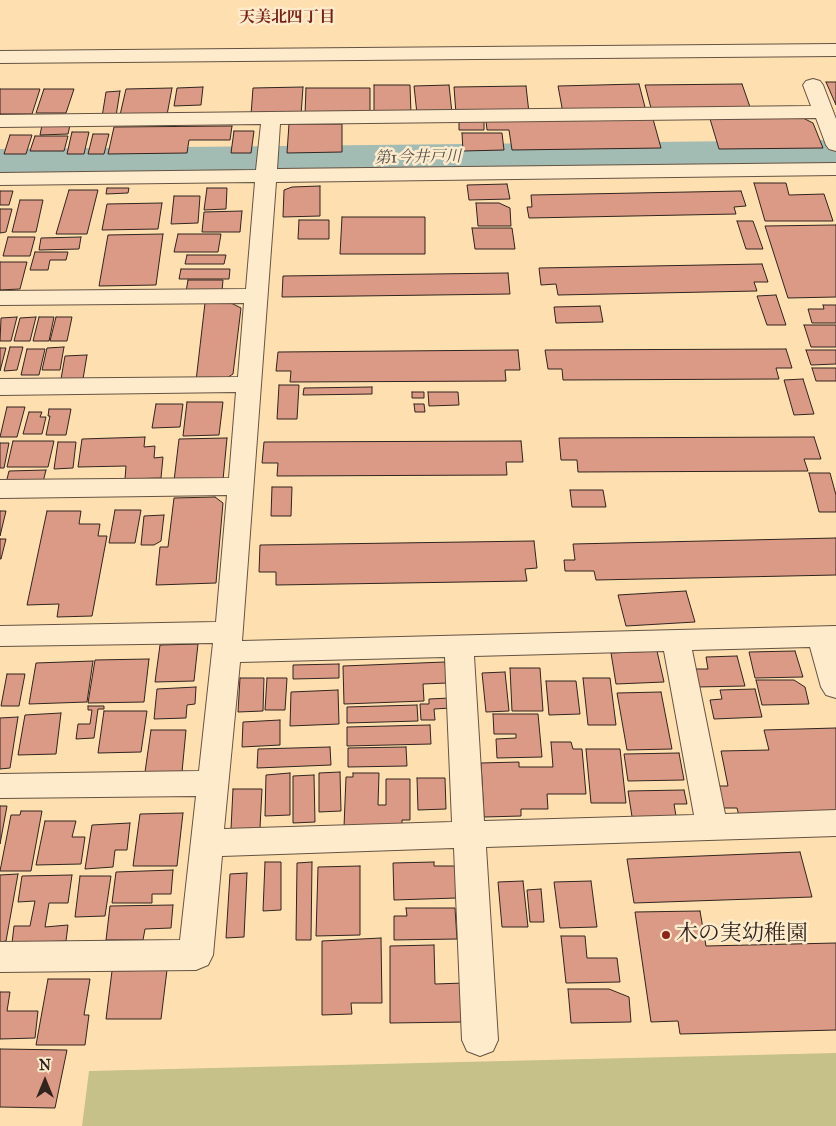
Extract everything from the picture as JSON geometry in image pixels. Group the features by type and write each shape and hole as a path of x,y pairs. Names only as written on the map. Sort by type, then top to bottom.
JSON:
{"street":[{"path":"0,57 836,50"},
{"path":"814,85 836,145"},
{"path":"0,121 824,113"},
{"path":"0,957 196,955 228,642 271,119"},
{"path":"0,179 266,175 834,174"},
{"path":"0,298 256,296"},
{"path":"0,387 249,384"},
{"path":"0,489 241,486"},
{"path":"0,636 460,646 828,636 836,687"},
{"path":"676,640 712,827"},
{"path":"460,646 480,1040"},
{"path":"0,786 214,784"},
{"path":"206,844 836,823"}],"shaded area":[{"path":"836,1053 836,1126 82,1126 89,1071"}],"building":[{"path":"826,82 836,82 836,105"},
{"path":"639,84 646,111 563,113 558,86"},
{"path":"742,84 750,107 651,108 645,85"},
{"path":"374,85 410,85 411,114 374,114"},
{"path":"449,85 452,113 417,114 414,86"},
{"path":"526,86 529,113 456,114 454,87"},
{"path":"203,87 201,105 174,106 177,88"},
{"path":"303,87 301,115 251,115 253,88"},
{"path":"172,88 167,115 120,115 126,89"},
{"path":"306,88 370,88 370,114 305,115"},
{"path":"0,89 40,89 32,114 0,114"},
{"path":"44,89 74,89 66,113 36,113"},
{"path":"120,91 116,116 102,117 106,92"},
{"path":"803,118 813,123 823,148 719,149 710,119"},
{"path":"653,119 661,148 512,150 509,130 487,130 486,121"},
{"path":"459,121 484,121 484,130 459,130"},
{"path":"289,124 342,124 342,152 287,153"},
{"path":"42,125 70,125 68,134 40,135"},
{"path":"232,126 230,140 189,140 187,153 108,154 114,127"},
{"path":"234,131 254,131 251,153 231,153"},
{"path":"72,132 89,132 84,154 67,154"},
{"path":"462,133 502,133 504,150 463,151"},
{"path":"93,134 109,134 104,154 88,154"},
{"path":"10,135 32,135 26,154 4,154"},
{"path":"35,136 68,136 64,151 30,151"},
{"path":"754,183 786,183 789,195 824,194 833,221 765,221"},
{"path":"507,184 510,199 469,200 467,185"},
{"path":"320,186 320,216 283,217 284,190 292,187"},
{"path":"107,188 129,188 128,193 106,194"},
{"path":"207,188 227,188 226,209 204,210"},
{"path":"69,190 98,190 87,234 56,234"},
{"path":"0,191 13,191 9,205 0,205"},
{"path":"741,191 746,206 734,207 736,214 529,218 527,207 532,207 531,195"},
{"path":"174,196 200,196 198,223 171,224"},
{"path":"20,200 43,200 36,232 12,232"},
{"path":"162,203 158,229 102,230 107,204"},
{"path":"476,203 499,203 510,208 511,226 478,226"},
{"path":"0,209 12,209 6,232 0,233"},
{"path":"242,211 240,232 202,232 204,212"},
{"path":"342,217 425,217 425,254 340,254"},
{"path":"299,220 329,220 329,239 298,239"},
{"path":"737,221 753,221 763,249 746,249"},
{"path":"836,225 836,297 788,298 765,226"},
{"path":"472,228 512,228 515,249 475,249"},
{"path":"163,234 156,285 99,286 108,235"},
{"path":"178,234 221,234 218,252 174,252"},
{"path":"8,237 35,237 30,256 3,256"},
{"path":"81,237 79,249 39,250 41,238"},
{"path":"35,252 68,252 66,260 50,260 48,270 30,270"},
{"path":"187,255 226,255 224,264 185,264"},
{"path":"0,262 27,262 20,289 0,290"},
{"path":"762,264 768,282 754,282 757,291 558,295 556,284 541,285 539,268"},
{"path":"181,269 230,269 229,279 179,279"},
{"path":"508,273 510,294 282,297 283,276"},
{"path":"188,280 223,280 222,291 186,292"},
{"path":"776,295 786,325 767,325 757,296"},
{"path":"205,303 231,303 241,308 233,374 222,381 196,381"},
{"path":"823,305 836,305 836,323 812,323 808,309 824,309"},
{"path":"600,306 603,322 556,323 554,307"},
{"path":"17,317 11,341 0,341 1,318"},
{"path":"36,317 30,341 14,341 20,318"},
{"path":"39,317 54,317 49,341 33,341"},
{"path":"56,317 72,317 67,341 50,341"},
{"path":"804,325 836,325 836,347 811,347"},
{"path":"10,347 23,347 17,370 4,371"},
{"path":"64,347 60,370 42,370 47,348"},
{"path":"0,348 6,348 0,371"},
{"path":"27,349 45,349 39,375 21,375"},
{"path":"786,349 792,368 776,368 779,379 563,380 562,369 548,369 545,350"},
{"path":"518,350 520,370 505,370 506,381 290,382 291,371 276,371 278,352"},
{"path":"806,350 836,350 836,364 811,365"},
{"path":"87,355 83,379 61,379 65,356"},
{"path":"812,368 836,368 836,381 816,381"},
{"path":"803,379 814,414 794,415 784,380"},
{"path":"279,385 299,385 297,419 277,419"},
{"path":"372,387 372,394 303,395 304,388"},
{"path":"412,392 424,392 424,398 412,398"},
{"path":"428,392 458,392 459,405 429,406"},
{"path":"187,402 223,402 219,435 183,436"},
{"path":"156,404 183,404 180,427 152,428"},
{"path":"414,404 424,404 425,412 415,412"},
{"path":"7,407 25,407 17,437 0,437"},
{"path":"49,409 71,409 66,435 46,435 50,416 48,416"},
{"path":"29,412 42,412 40,417 46,417 42,434 23,434"},
{"path":"145,437 144,447 155,446 154,458 163,457 161,478 125,479 126,466 78,467 82,439"},
{"path":"814,437 821,459 804,459 808,471 578,472 577,460 561,460 559,438"},
{"path":"227,438 223,480 174,481 179,439"},
{"path":"13,441 54,441 48,467 7,467"},
{"path":"521,441 523,462 506,462 507,475 277,476 278,463 262,463 264,442"},
{"path":"58,442 76,442 73,468 54,469"},
{"path":"0,443 9,443 4,468 0,468"},
{"path":"46,470 43,482 6,483 9,471"},
{"path":"809,473 830,473 836,495 836,512 819,512"},
{"path":"272,487 292,487 291,516 271,516"},
{"path":"570,490 603,490 606,507 572,507"},
{"path":"215,497 223,503 216,583 156,585 160,547 168,547 174,498"},
{"path":"115,510 141,510 135,543 109,543"},
{"path":"0,511 6,511 0,536"},
{"path":"47,511 81,511 79,524 100,524 98,536 107,536 92,616 57,617 59,604 27,605"},
{"path":"164,515 161,541 154,545 141,545 144,516"},
{"path":"836,538 836,575 596,580 594,571 565,571 564,560 575,560 573,544"},
{"path":"0,539 6,539 1,559 0,559"},
{"path":"534,541 537,568 525,569 527,581 276,585 276,572 259,572 260,545"},
{"path":"686,591 695,622 626,626 618,595"},
{"path":"198,644 194,681 155,682 160,645"},
{"path":"657,651 664,682 616,684 611,653"},
{"path":"795,651 803,677 755,678 749,652"},
{"path":"737,656 745,686 697,687 693,669 708,669 706,657"},
{"path":"149,659 144,702 88,703 95,660"},
{"path":"93,661 87,702 29,704 36,663"},
{"path":"445,662 447,683 423,684 424,701 344,704 343,666"},
{"path":"339,664 339,678 293,679 293,665"},
{"path":"510,668 540,668 543,711 512,711"},
{"path":"505,672 509,711 486,712 482,673"},
{"path":"7,674 25,674 19,706 1,706"},
{"path":"240,678 264,678 263,711 238,712"},
{"path":"267,678 287,678 285,710 265,710"},
{"path":"583,678 610,678 616,725 588,725"},
{"path":"756,680 794,680 805,687 809,704 762,705"},
{"path":"546,681 576,681 580,714 549,715"},
{"path":"196,687 195,704 187,705 186,718 154,719 157,689"},
{"path":"755,689 762,717 714,719 710,700 722,699 720,690"},
{"path":"338,690 339,724 290,726 291,692"},
{"path":"661,692 672,749 627,750 617,693"},
{"path":"450,698 451,708 434,709 435,720 421,720 420,704 429,704 429,699"},
{"path":"417,705 418,721 347,723 347,707"},
{"path":"88,706 104,706 104,709 98,709 94,738 76,739 78,724 90,724 92,710 88,710"},
{"path":"104,711 147,711 141,752 98,753"},
{"path":"61,713 56,754 18,755 25,715"},
{"path":"493,714 538,714 542,757 497,758 496,739 516,738 516,734 494,734"},
{"path":"18,717 10,768 0,769 0,718"},
{"path":"280,720 280,745 242,747 243,722"},
{"path":"430,725 431,744 347,746 347,727"},
{"path":"836,728 836,818 740,820 737,808 721,808 716,786 728,786 721,751 769,750 764,730"},
{"path":"151,730 186,730 182,772 145,772"},
{"path":"551,742 571,742 573,749 582,749 586,794 547,794 548,809 521,809 521,816 484,817 481,763 519,762 519,767 553,767"},
{"path":"330,747 331,765 257,768 258,749"},
{"path":"406,747 407,766 348,767 348,748"},
{"path":"586,749 620,749 626,803 591,803"},
{"path":"679,753 684,780 628,781 624,754"},
{"path":"340,772 341,811 319,812 319,773"},
{"path":"290,773 290,815 265,816 266,775"},
{"path":"353,773 379,773 378,805 386,805 386,779 410,779 410,820 402,820 402,827 344,827 346,777 353,777"},
{"path":"314,775 315,822 293,823 293,776"},
{"path":"417,778 445,778 446,809 418,810"},
{"path":"233,789 262,789 260,828 231,829"},
{"path":"684,790 687,804 674,804 677,822 633,823 628,791"},
{"path":"0,806 7,806 0,844"},
{"path":"21,811 42,811 31,871 0,871 11,815 20,815"},
{"path":"183,813 177,866 133,866 140,814"},
{"path":"45,821 76,821 72,837 85,837 81,864 36,865"},
{"path":"130,823 127,850 115,850 113,867 85,869 92,825"},
{"path":"800,852 812,897 634,903 627,859"},
{"path":"265,862 281,862 281,910 263,911"},
{"path":"312,862 311,940 296,940 297,863"},
{"path":"434,862 434,866 456,866 457,898 394,900 393,863"},
{"path":"360,866 360,935 316,936 318,867"},
{"path":"173,870 171,894 152,894 152,903 112,903 116,872"},
{"path":"247,873 244,937 226,938 230,874"},
{"path":"18,874 6,941 0,942 0,875"},
{"path":"72,875 68,903 49,903 45,927 68,925 66,941 12,943 14,926 30,926 35,901 18,902 22,876"},
{"path":"80,876 111,876 105,916 75,917"},
{"path":"523,881 528,927 502,927 498,882"},
{"path":"591,881 597,927 560,928 554,882"},
{"path":"541,889 544,922 530,922 527,890"},
{"path":"173,905 171,928 145,929 143,940 106,940 110,906"},
{"path":"406,908 455,908 457,939 394,940 394,916 407,916"},
{"path":"700,911 706,946 836,943 836,1030 680,1034 678,1021 651,1022 635,912"},
{"path":"561,936 585,936 587,958 617,958 620,982 566,983"},
{"path":"381,938 382,1003 351,1003 352,1014 322,1015 322,941"},
{"path":"434,945 435,984 464,983 465,1022 390,1023 390,946"},
{"path":"167,970 161,1019 106,1019 112,971"},
{"path":"48,979 90,979 84,1015 89,1015 85,1045 36,1045"},
{"path":"568,989 609,989 629,997 631,1022 571,1023"},
{"path":"0,992 10,992 7,1011 38,1011 35,1038 0,1039"},
{"path":"0,1049 67,1050 55,1108 0,1107"}],"waterway":[{"name":"第1今井戸川","path":"0,163 836,154"}],"place":[{"name":"木の実幼稚園","path":"666,935"}],"district":[{"name":"天美北四丁目","path":"287,18"}]}
